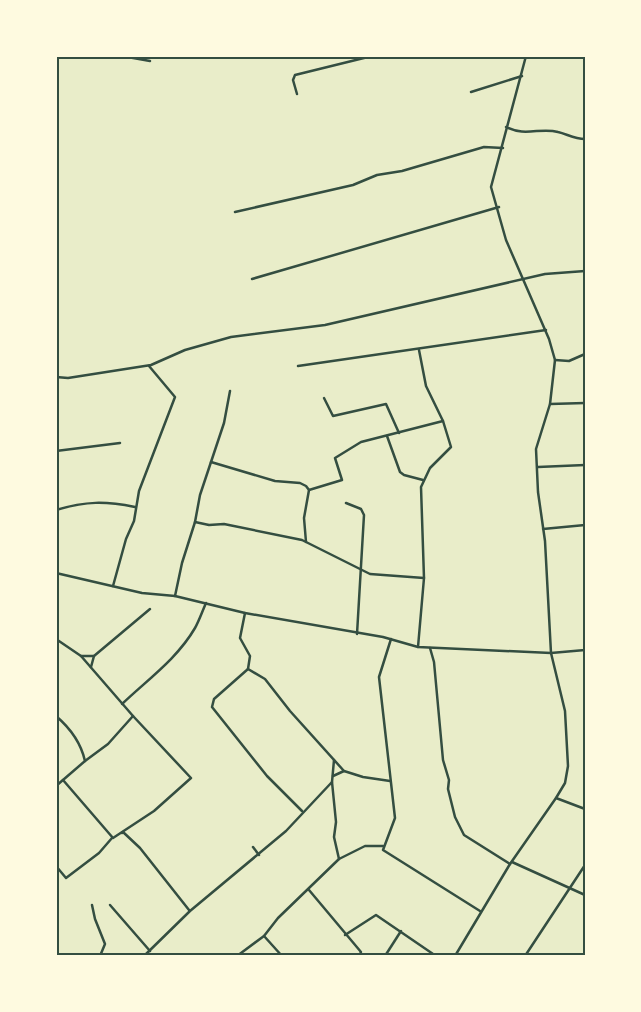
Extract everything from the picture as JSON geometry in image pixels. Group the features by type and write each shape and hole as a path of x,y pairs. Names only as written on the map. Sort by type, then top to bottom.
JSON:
{"street":[{"path":"122,56 150,61"},
{"path":"297,94 293,80 295,76 372,56"},
{"path":"455,956 480,911 565,783 568,766 565,711 551,653 536,448 550,404 555,360 546,330 506,240 491,182 498,169 506,127 522,76 526,56"},
{"path":"471,92 522,76"},
{"path":"506,127 527,133 556,131 578,139 585,139"},
{"path":"235,212 352,185 377,175 402,171 484,147 503,148"},
{"path":"252,279 498,207"},
{"path":"56,377 68,378 149,366 185,350 231,337 325,325 545,274 585,271"},
{"path":"298,366 419,350 546,330"},
{"path":"418,647 424,578 420,495 423,480 430,468 451,447 443,421 426,386 419,350"},
{"path":"555,360 569,360 585,354"},
{"path":"114,586 126,539 134,521 139,491 159,443 165,419 175,398 149,366"},
{"path":"176,596 182,563 195,522 200,494 224,423 230,391"},
{"path":"324,398 333,416 386,404 399,433"},
{"path":"550,404 585,403"},
{"path":"308,490 342,480 335,458 361,442 443,421"},
{"path":"387,436 400,472 404,475 423,480"},
{"path":"56,451 120,442"},
{"path":"211,462 275,481 300,483 306,486 308,490 304,518 306,542"},
{"path":"538,467 585,465"},
{"path":"56,510 82,503 103,502 136,508"},
{"path":"346,503 361,509 364,514 357,634"},
{"path":"195,522 224,524 306,542 370,574 424,578"},
{"path":"543,529 585,525"},
{"path":"56,574 142,593 176,596 245,613 391,639 418,647 551,653 585,650"},
{"path":"122,704 166,664 194,629 206,603"},
{"path":"91,667 94,656 150,609"},
{"path":"245,613 240,638 250,656 248,669 214,699 212,707 266,776 302,811"},
{"path":"56,639 80,656 91,667 122,704 191,778 154,810 113,838 63,780"},
{"path":"391,639 379,677 394,818 383,846 386,853 480,911"},
{"path":"430,648 434,662 443,760 449,780 448,789 454,817 464,835 511,863 585,895"},
{"path":"80,656 94,656"},
{"path":"248,669 264,679 344,771 363,777 390,780"},
{"path":"56,716 66,724 82,748 85,761"},
{"path":"56,786 108,744 133,716"},
{"path":"334,760 332,782 336,822 334,837 339,859"},
{"path":"333,776 344,771"},
{"path":"144,956 190,911 286,831 302,811 332,782"},
{"path":"556,798 585,809"},
{"path":"56,866 66,878 99,853 113,838 123,832 140,848 190,911"},
{"path":"585,843 585,854"},
{"path":"237,956 264,936 278,918 339,859 365,846 383,846"},
{"path":"253,847 259,855"},
{"path":"525,956 585,865"},
{"path":"309,890 361,952 360,956"},
{"path":"92,905 95,919 106,946 100,956"},
{"path":"110,905 150,951"},
{"path":"345,935 376,915 436,956"},
{"path":"385,956 401,931"},
{"path":"264,936 282,956"}]}
